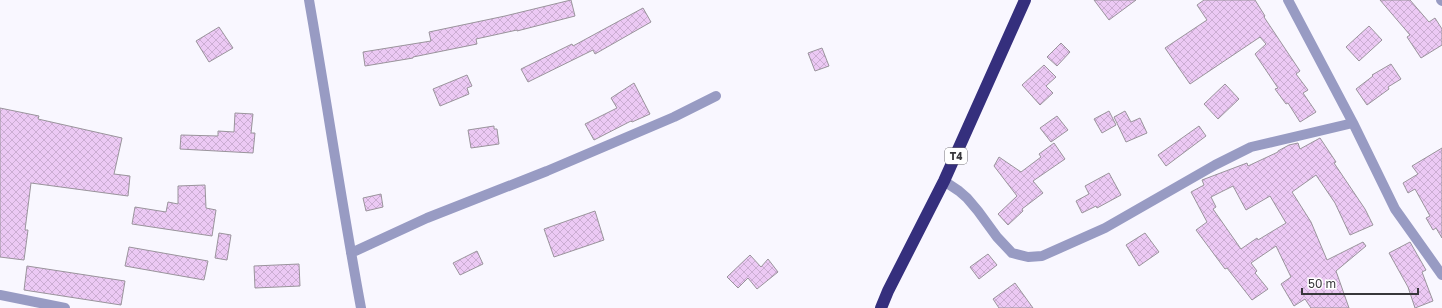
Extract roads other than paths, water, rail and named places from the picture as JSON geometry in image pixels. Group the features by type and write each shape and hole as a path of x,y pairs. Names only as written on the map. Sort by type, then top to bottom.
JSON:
{"highway":[{"name":"T4","path":"881,308 888,291 944,182 1025,0"}],"street":[{"path":"309,0 361,308"},
{"path":"1288,0 1352,122 1395,209 1441,271"},
{"path":"351,253 426,218 547,171 674,117 716,96"},
{"path":"944,182 959,190 968,198 997,237 1012,253 1028,257 1042,256 1105,228 1215,165 1251,147 1352,122"},
{"path":"0,295 65,308"}]}
